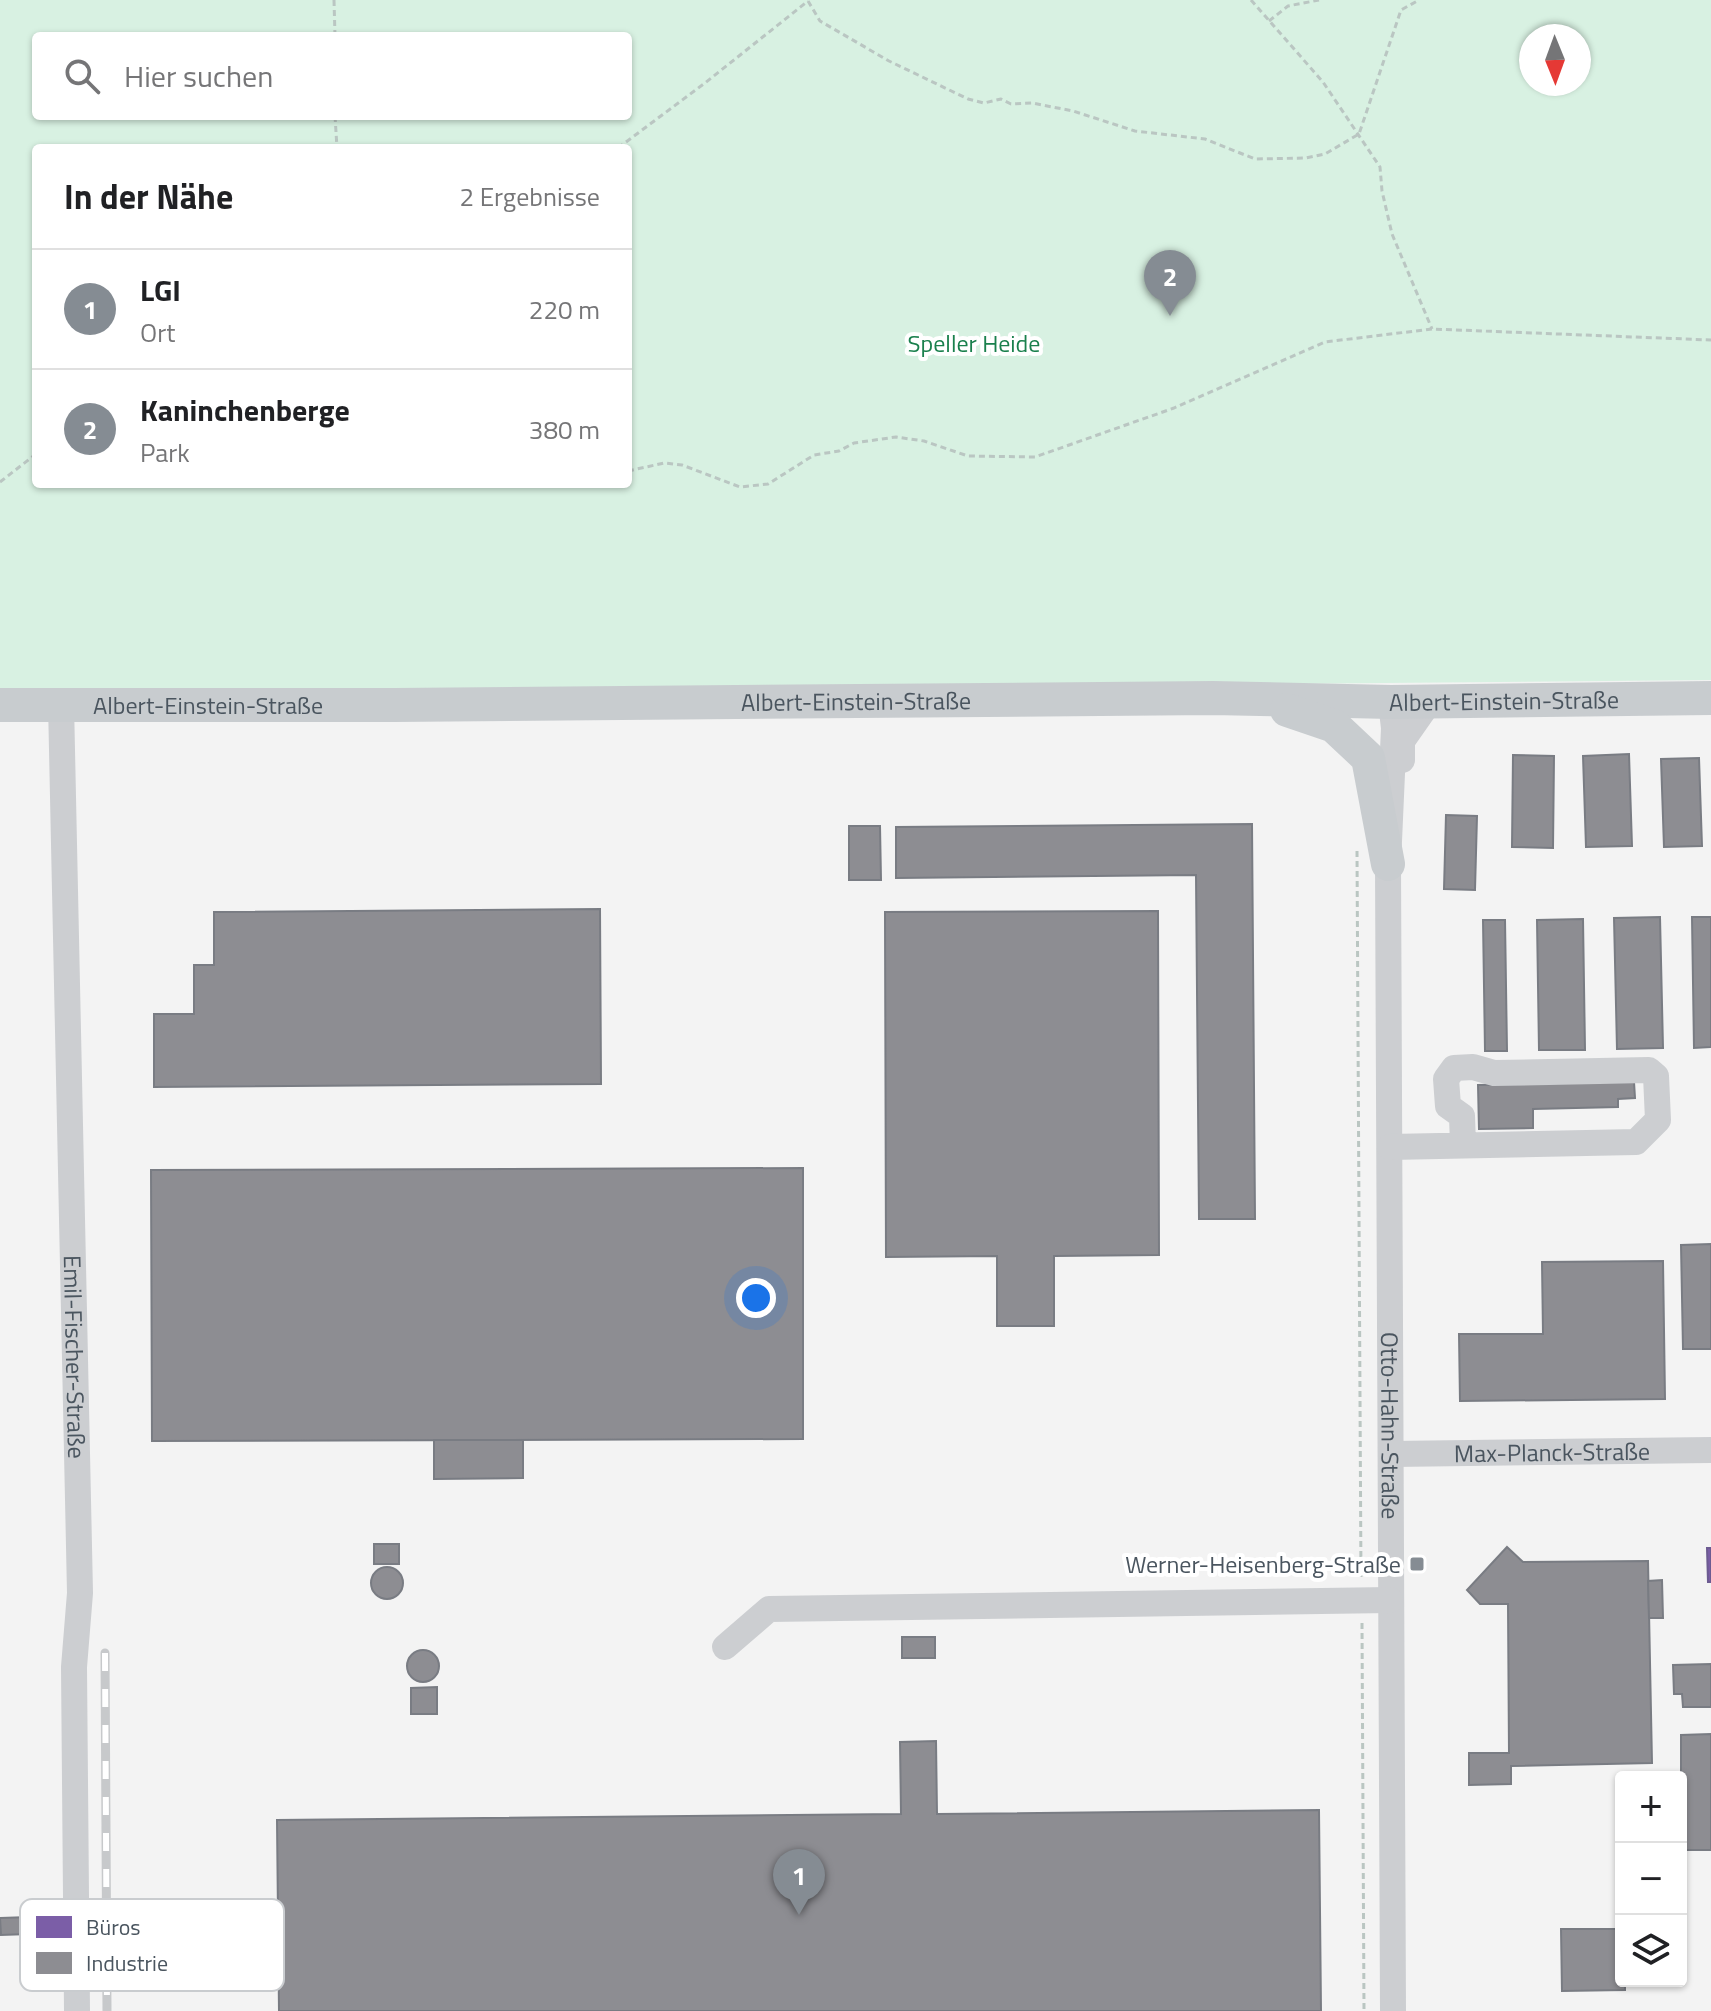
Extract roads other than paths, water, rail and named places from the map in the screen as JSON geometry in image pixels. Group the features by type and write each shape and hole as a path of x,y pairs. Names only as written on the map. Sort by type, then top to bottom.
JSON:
{"main road":[{"name":"Albert-Einstein-Straße","path":"0,705 1257,699 1391,702 1710,698"},
{"path":"1257,699 1334,726 1368,758 1388,876"}],"street":[{"name":"Otto-Hahn-Straße","path":"1388,876 1401,860 1402,741 1430,701"},
{"name":"Otto-Hahn-Straße","path":"1391,702 1394,728 1388,876 1393,2011"},
{"name":"Emil-Fischer-Straße","path":"61,703 80,1593 74,1667 76,1899"},
{"path":"1390,1147 1636,1142 1658,1120 1656,1076 1649,1070 1494,1073 1473,1067 1454,1068 1446,1079 1448,1106 1462,1116 1463,1145"},
{"name":"Max-Planck-Straße","path":"1392,1454 1711,1450"},
{"path":"725,1647 769,1609 1390,1600"},
{"name":"Emil-Fischer-Straße","path":"77,1991 77,2011"}],"railway":[{"path":"105,1653 106,1899"},
{"path":"107,1991 107,2011"}],"place":[{"name":"Kaninchenberge","path":"1170,316"},
{"name":"Werner-Heisenberg-Straße","path":"1417,1564"},
{"name":"LGI","path":"799,1915"}],"park label":[{"name":"Speller Heide","path":"974,343"}]}
